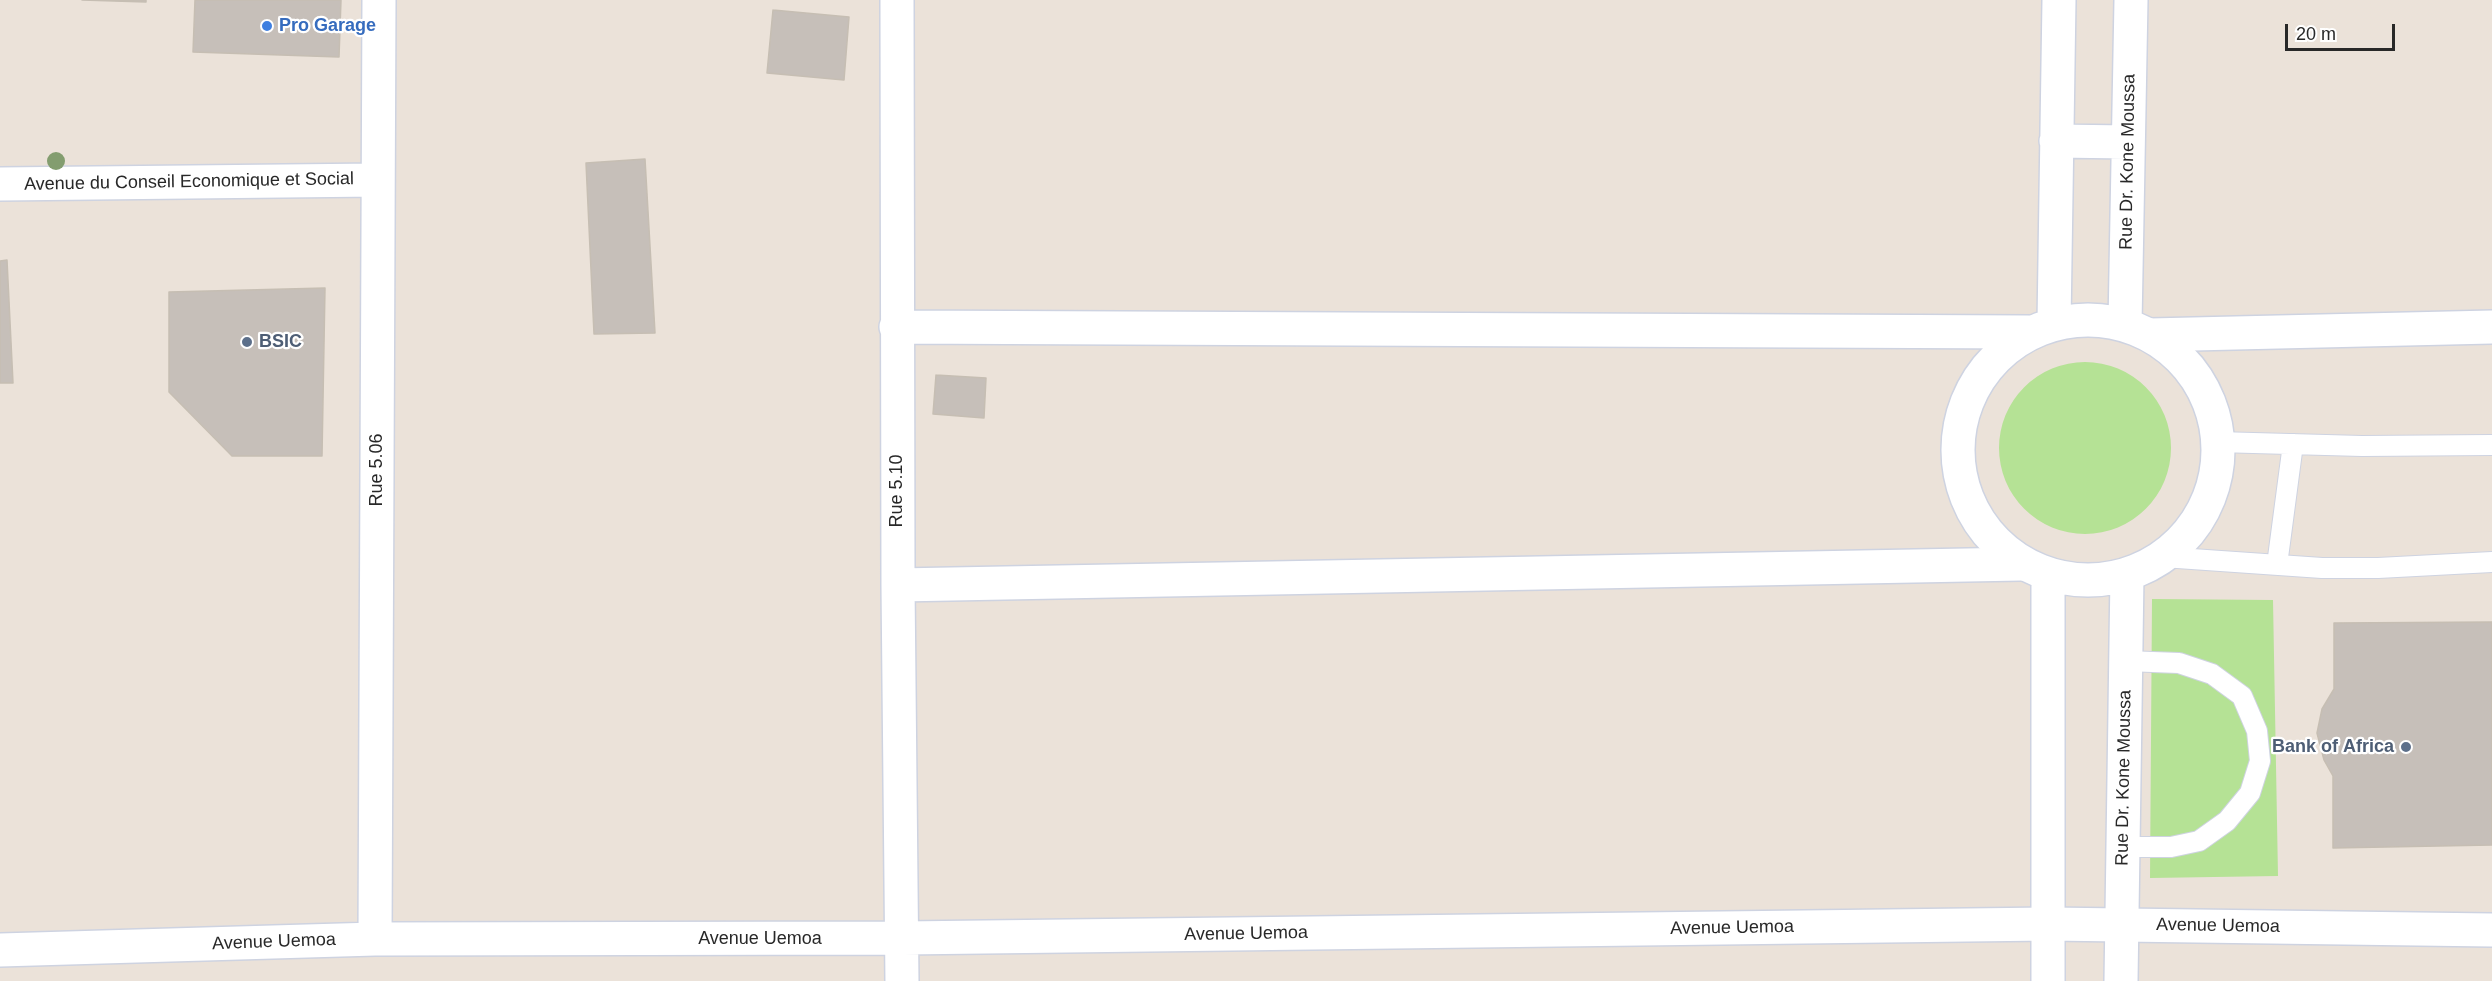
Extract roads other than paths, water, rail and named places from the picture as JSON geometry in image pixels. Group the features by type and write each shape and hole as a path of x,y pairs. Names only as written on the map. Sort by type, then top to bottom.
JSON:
{"street":[{"name":"Rue 5.06","path":"375,939 379,0"},
{"name":"Rue 5.10","path":"897,0 898,585 902,981"},
{"path":"2048,981 2049,924 2035,570 1972,514 1956,446 1977,379 2041,327 2056,141 2059,0"},
{"name":"Rue Dr. Kone Moussa","path":"2131,0 2128,142 2138,330"},
{"path":"2056,141 2128,142"},
{"name":"Avenue du Conseil Economique et Social","path":"0,184 378,180"},
{"path":"897,327 2041,327 2090,319 2138,330 2492,327"},
{"path":"898,585 2035,570 2088,582 2127,575 2163,557 2194,525 2212,486 2217,442 2207,399 2184,363 2138,330"},
{"name":"Rue Dr. Kone Moussa","path":"2121,981 2127,575"},
{"name":"Avenue Uemoa","path":"0,950 375,939 903,938 2049,924 2492,930"}],"lane":[{"path":"2217,442 2492,445"},
{"path":"2277,565 2293,444"},
{"path":"2163,557 2277,565 2378,568 2492,562"},
{"path":"2123,847 2171,847 2199,841 2227,821 2250,793 2260,760 2257,731 2242,696 2212,674 2179,663 2126,661"}],"place":[{"name":"Pro Garage","path":"267,26"},
{"name":"BSIC","path":"247,342"},
{"name":"Bank of Africa","path":"2406,747"}]}
